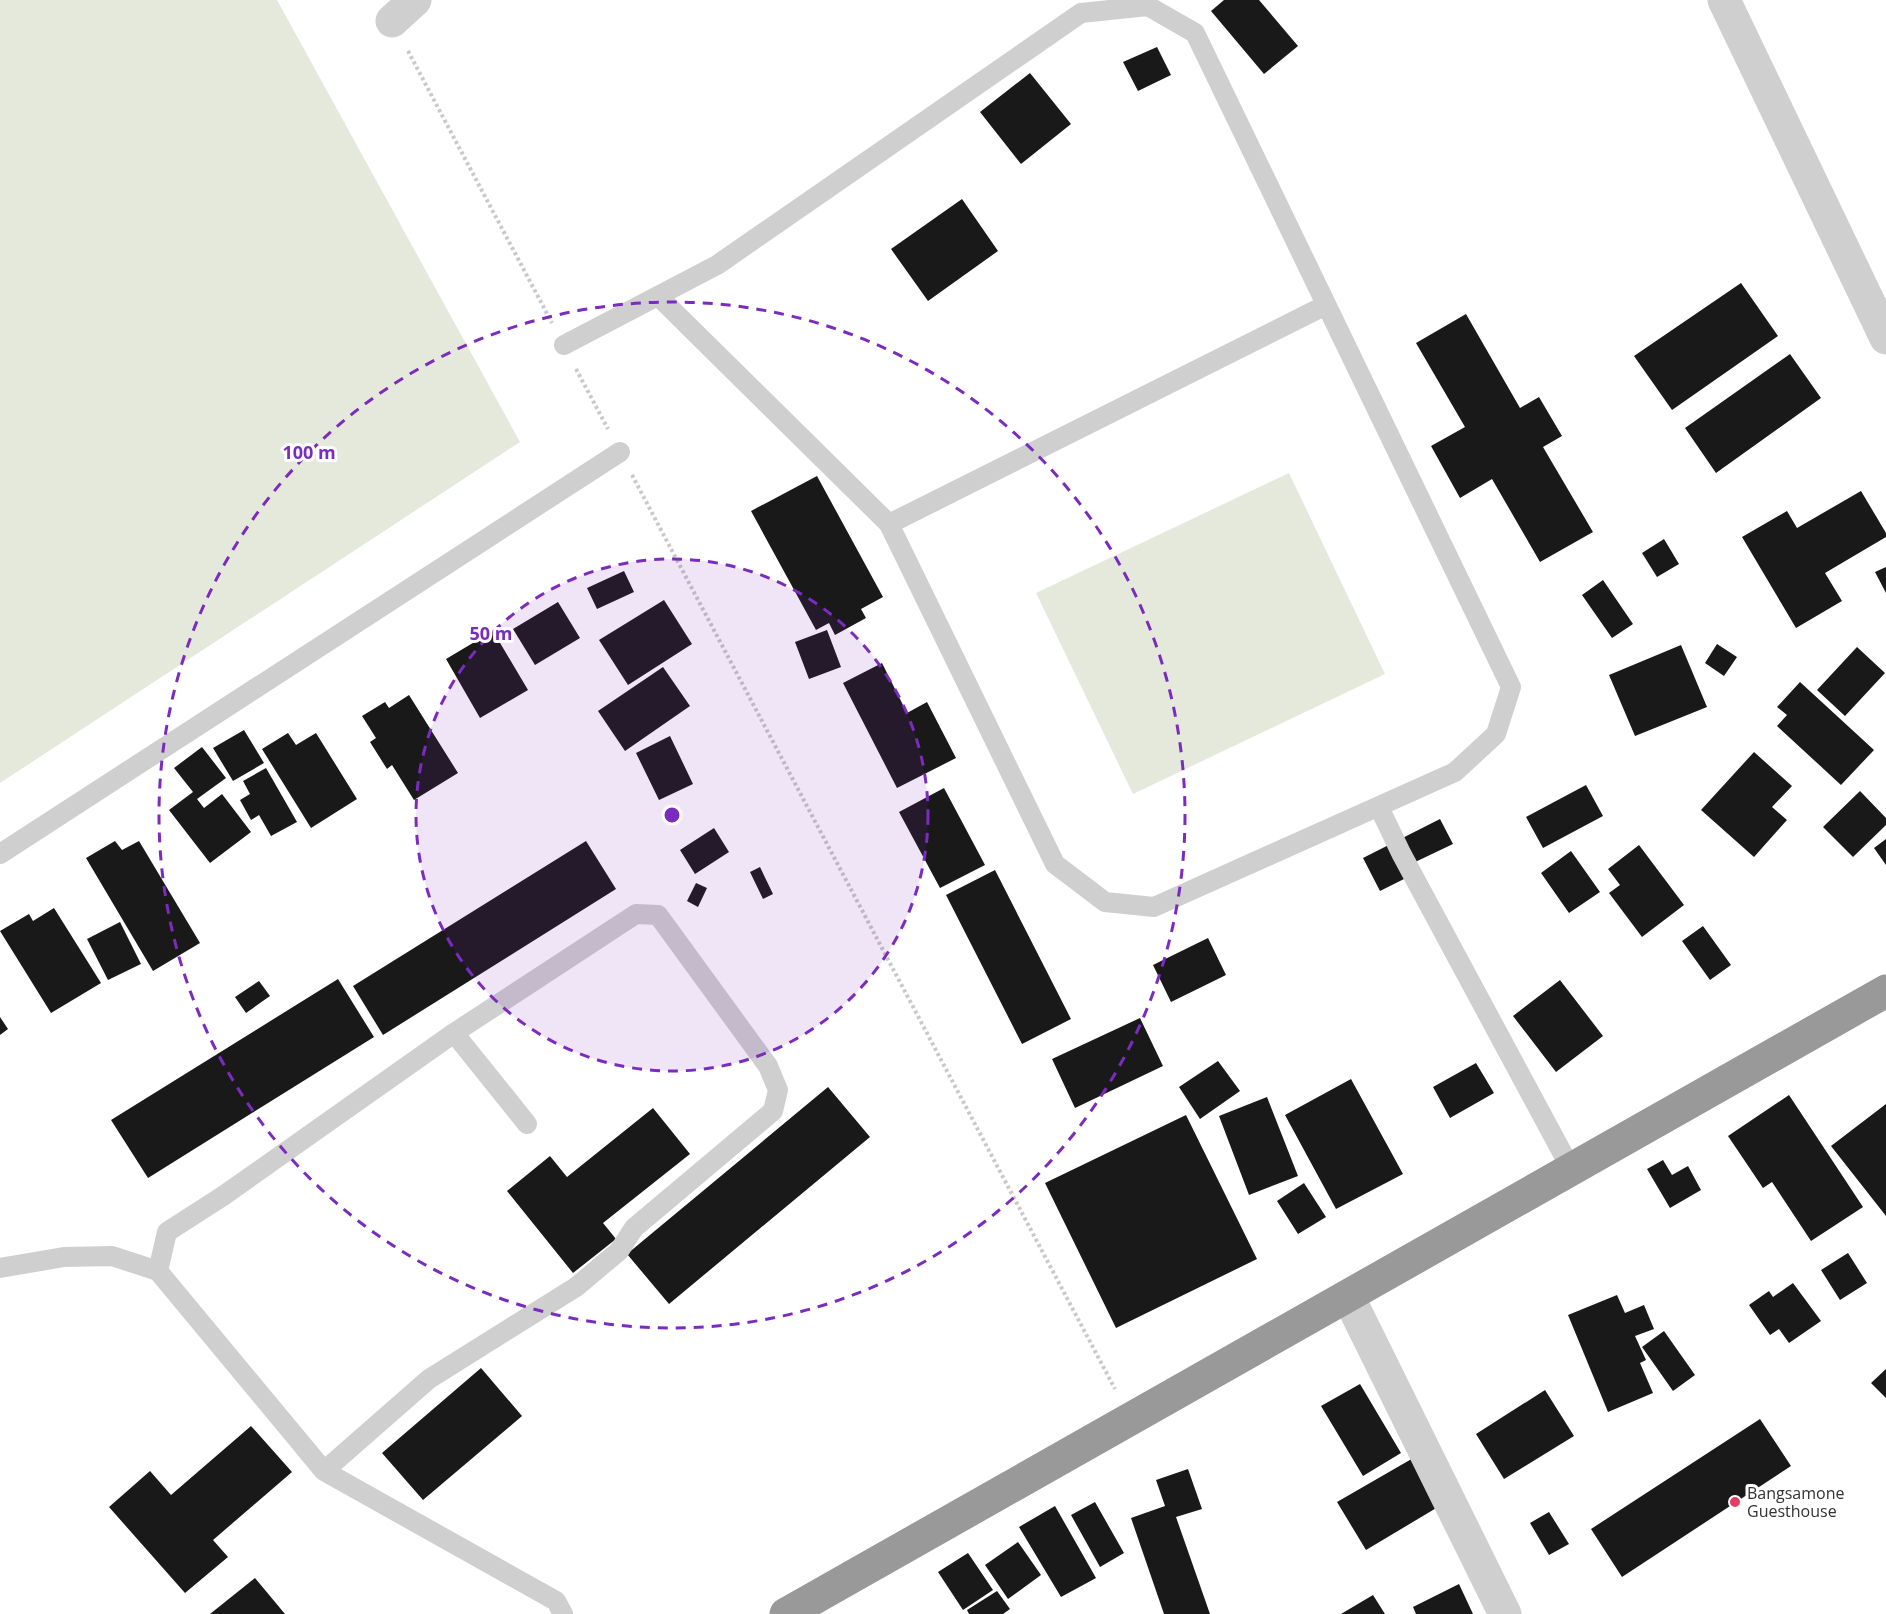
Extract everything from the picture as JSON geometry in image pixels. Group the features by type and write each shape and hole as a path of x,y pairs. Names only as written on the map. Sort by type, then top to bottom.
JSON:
{"highway":[{"path":"786,1614 1886,991"}],"street":[{"path":"1724,0 1877,301 1886,338"},
{"path":"1348,1296 1505,1614"}],"lane":[{"path":"564,345 717,265 1081,12 1148,6 1195,33 1511,687 1496,734 1455,772 1154,907 1105,902 1054,864 890,524 658,296"},
{"path":"890,524 1326,305"},
{"path":"0,854 620,452"},
{"path":"1379,807 1401,853 1571,1169"},
{"path":"158,1271 167,1232 223,1196 454,1033 636,914 658,915 768,1066 778,1090 773,1111 634,1228 619,1251 585,1280 429,1379 324,1471"},
{"path":"454,1033 527,1124"},
{"path":"0,1268 64,1257 112,1256 158,1271 324,1471 556,1601 563,1614"}],"path":[{"path":"404,10 564,345 1131,1419"}],"shaded area":[{"path":"0,0 277,0 520,442 0,783"},
{"path":"1289,473 1385,674 1133,794 1036,593"}],"building":[{"path":"1224,0 1259,0 1298,46 1264,74 1211,11"},
{"path":"1157,47 1171,75 1138,91 1123,62"},
{"path":"1030,73 1071,124 1021,164 980,112"},
{"path":"962,199 998,251 928,301 891,249"},
{"path":"1741,283 1778,336 1672,410 1634,356"},
{"path":"1466,314 1520,408 1539,397 1562,436 1543,447 1593,532 1540,562 1492,479 1460,498 1431,446 1465,427 1416,343"},
{"path":"1790,354 1821,398 1716,473 1685,428"},
{"path":"817,476 883,597 861,609 866,618 835,635 829,623 816,630 751,511"},
{"path":"1861,491 1886,533 1886,537 1825,573 1842,601 1796,628 1742,537 1787,511 1797,528"},
{"path":"1664,539 1679,564 1657,577 1642,553"},
{"path":"1886,567 1886,593 1875,572"},
{"path":"624,571 634,592 597,609 587,588"},
{"path":"1603,580 1633,624 1612,638 1582,595"},
{"path":"664,600 692,644 628,685 599,640"},
{"path":"558,602 580,638 535,665 513,629"},
{"path":"827,630 841,667 809,679 795,642"},
{"path":"493,631 528,690 480,718 446,659"},
{"path":"1717,644 1737,657 1724,676 1705,663"},
{"path":"1681,645 1707,707 1635,736 1609,675"},
{"path":"1857,647 1885,673 1845,716 1817,690"},
{"path":"882,663 907,713 927,702 956,758 897,788 843,683"},
{"path":"663,667 690,706 625,751 598,711"},
{"path":"1800,682 1874,750 1841,785 1777,726 1787,715 1777,707"},
{"path":"409,695 458,773 414,800 392,765 387,769 370,742 376,738 362,716 385,702 389,708"},
{"path":"244,730 264,763 233,781 213,748"},
{"path":"288,733 296,745 316,733 357,799 311,828 262,749"},
{"path":"670,736 693,784 659,800 636,753"},
{"path":"202,747 226,778 197,799 204,808 222,794 251,832 210,863 169,810 193,792 174,768"},
{"path":"1754,752 1792,786 1772,807 1787,820 1754,857 1701,810"},
{"path":"266,768 297,822 271,836 259,815 251,820 240,800 250,794 243,781"},
{"path":"1586,785 1603,816 1543,848 1526,817"},
{"path":"944,788 985,865 940,888 899,812"},
{"path":"1860,791 1886,818 1886,825 1853,857 1823,827"},
{"path":"1440,819 1453,844 1411,864 1416,873 1380,891 1363,858"},
{"path":"714,828 729,852 695,874 680,850"},
{"path":"1886,839 1886,865 1874,848"},
{"path":"115,841 122,850 139,841 200,943 153,971 86,858"},
{"path":"586,841 616,889 383,1035 353,986"},
{"path":"1639,845 1684,905 1642,937 1609,893 1620,885 1608,869"},
{"path":"1571,851 1600,892 1569,913 1541,873"},
{"path":"760,867 773,894 763,899 750,872"},
{"path":"995,870 1071,1019 1022,1044 946,895"},
{"path":"696,883 707,888 698,907 687,901"},
{"path":"54,908 101,983 51,1013 0,931 29,914 33,921"},
{"path":"120,922 141,964 108,980 87,939"},
{"path":"1703,926 1731,965 1710,980 1682,941"},
{"path":"1208,938 1226,975 1171,1002 1153,965"},
{"path":"338,979 374,1037 148,1178 111,1120"},
{"path":"1560,980 1603,1036 1556,1072 1513,1016"},
{"path":"259,981 270,996 246,1013 235,997"},
{"path":"0,1017 8,1029 0,1035"},
{"path":"1140,1018 1163,1066 1075,1108 1052,1059"},
{"path":"1218,1061 1240,1091 1200,1119 1179,1087"},
{"path":"1476,1063 1494,1093 1450,1118 1433,1087"},
{"path":"1351,1079 1403,1174 1336,1209 1285,1115"},
{"path":"828,1087 870,1137 669,1304 627,1254"},
{"path":"1789,1095 1863,1207 1811,1241 1772,1182 1763,1188 1728,1136"},
{"path":"1267,1097 1298,1176 1249,1195 1219,1116"},
{"path":"1886,1104 1886,1216 1831,1146"},
{"path":"653,1108 690,1154 603,1223 616,1239 573,1273 507,1191 550,1156 567,1177"},
{"path":"1186,1115 1257,1259 1116,1328 1045,1183"},
{"path":"1663,1160 1672,1175 1688,1166 1701,1190 1670,1208 1647,1169"},
{"path":"1304,1183 1326,1217 1298,1234 1277,1201"},
{"path":"1848,1253 1867,1283 1840,1300 1821,1270"},
{"path":"1793,1283 1821,1321 1789,1343 1779,1329 1770,1335 1749,1305 1769,1291 1773,1297"},
{"path":"1617,1295 1625,1313 1644,1305 1654,1329 1635,1336 1646,1360 1640,1363 1653,1393 1608,1412 1568,1315"},
{"path":"1664,1331 1695,1375 1673,1391 1642,1347"},
{"path":"481,1368 522,1416 423,1500 382,1453"},
{"path":"1886,1369 1886,1398 1871,1383"},
{"path":"1360,1384 1401,1453 1363,1476 1321,1406"},
{"path":"1545,1390 1574,1436 1504,1479 1476,1434"},
{"path":"1760,1419 1791,1466 1622,1577 1591,1529"},
{"path":"251,1426 292,1472 213,1540 228,1557 185,1593 109,1507 150,1471 171,1495"},
{"path":"1415,1457 1443,1504 1366,1550 1337,1502"},
{"path":"1188,1469 1202,1509 1176,1517 1210,1614 1164,1614 1131,1518 1165,1506 1156,1480"},
{"path":"1095,1502 1124,1553 1100,1567 1071,1515"},
{"path":"1055,1506 1096,1578 1061,1597 1019,1527"},
{"path":"1549,1512 1569,1544 1549,1555 1530,1523"},
{"path":"1018,1542 1041,1575 1008,1599 985,1565"},
{"path":"968,1553 993,1590 963,1610 938,1572"},
{"path":"255,1578 285,1614 210,1614"},
{"path":"1459,1584 1473,1614 1416,1614 1413,1607"},
{"path":"997,1591 1010,1609 1003,1614 969,1614 967,1610"},
{"path":"1373,1595 1385,1614 1341,1614"}],"place":[{"name":"Bangsamone Guesthouse","path":"1735,1502"}]}
